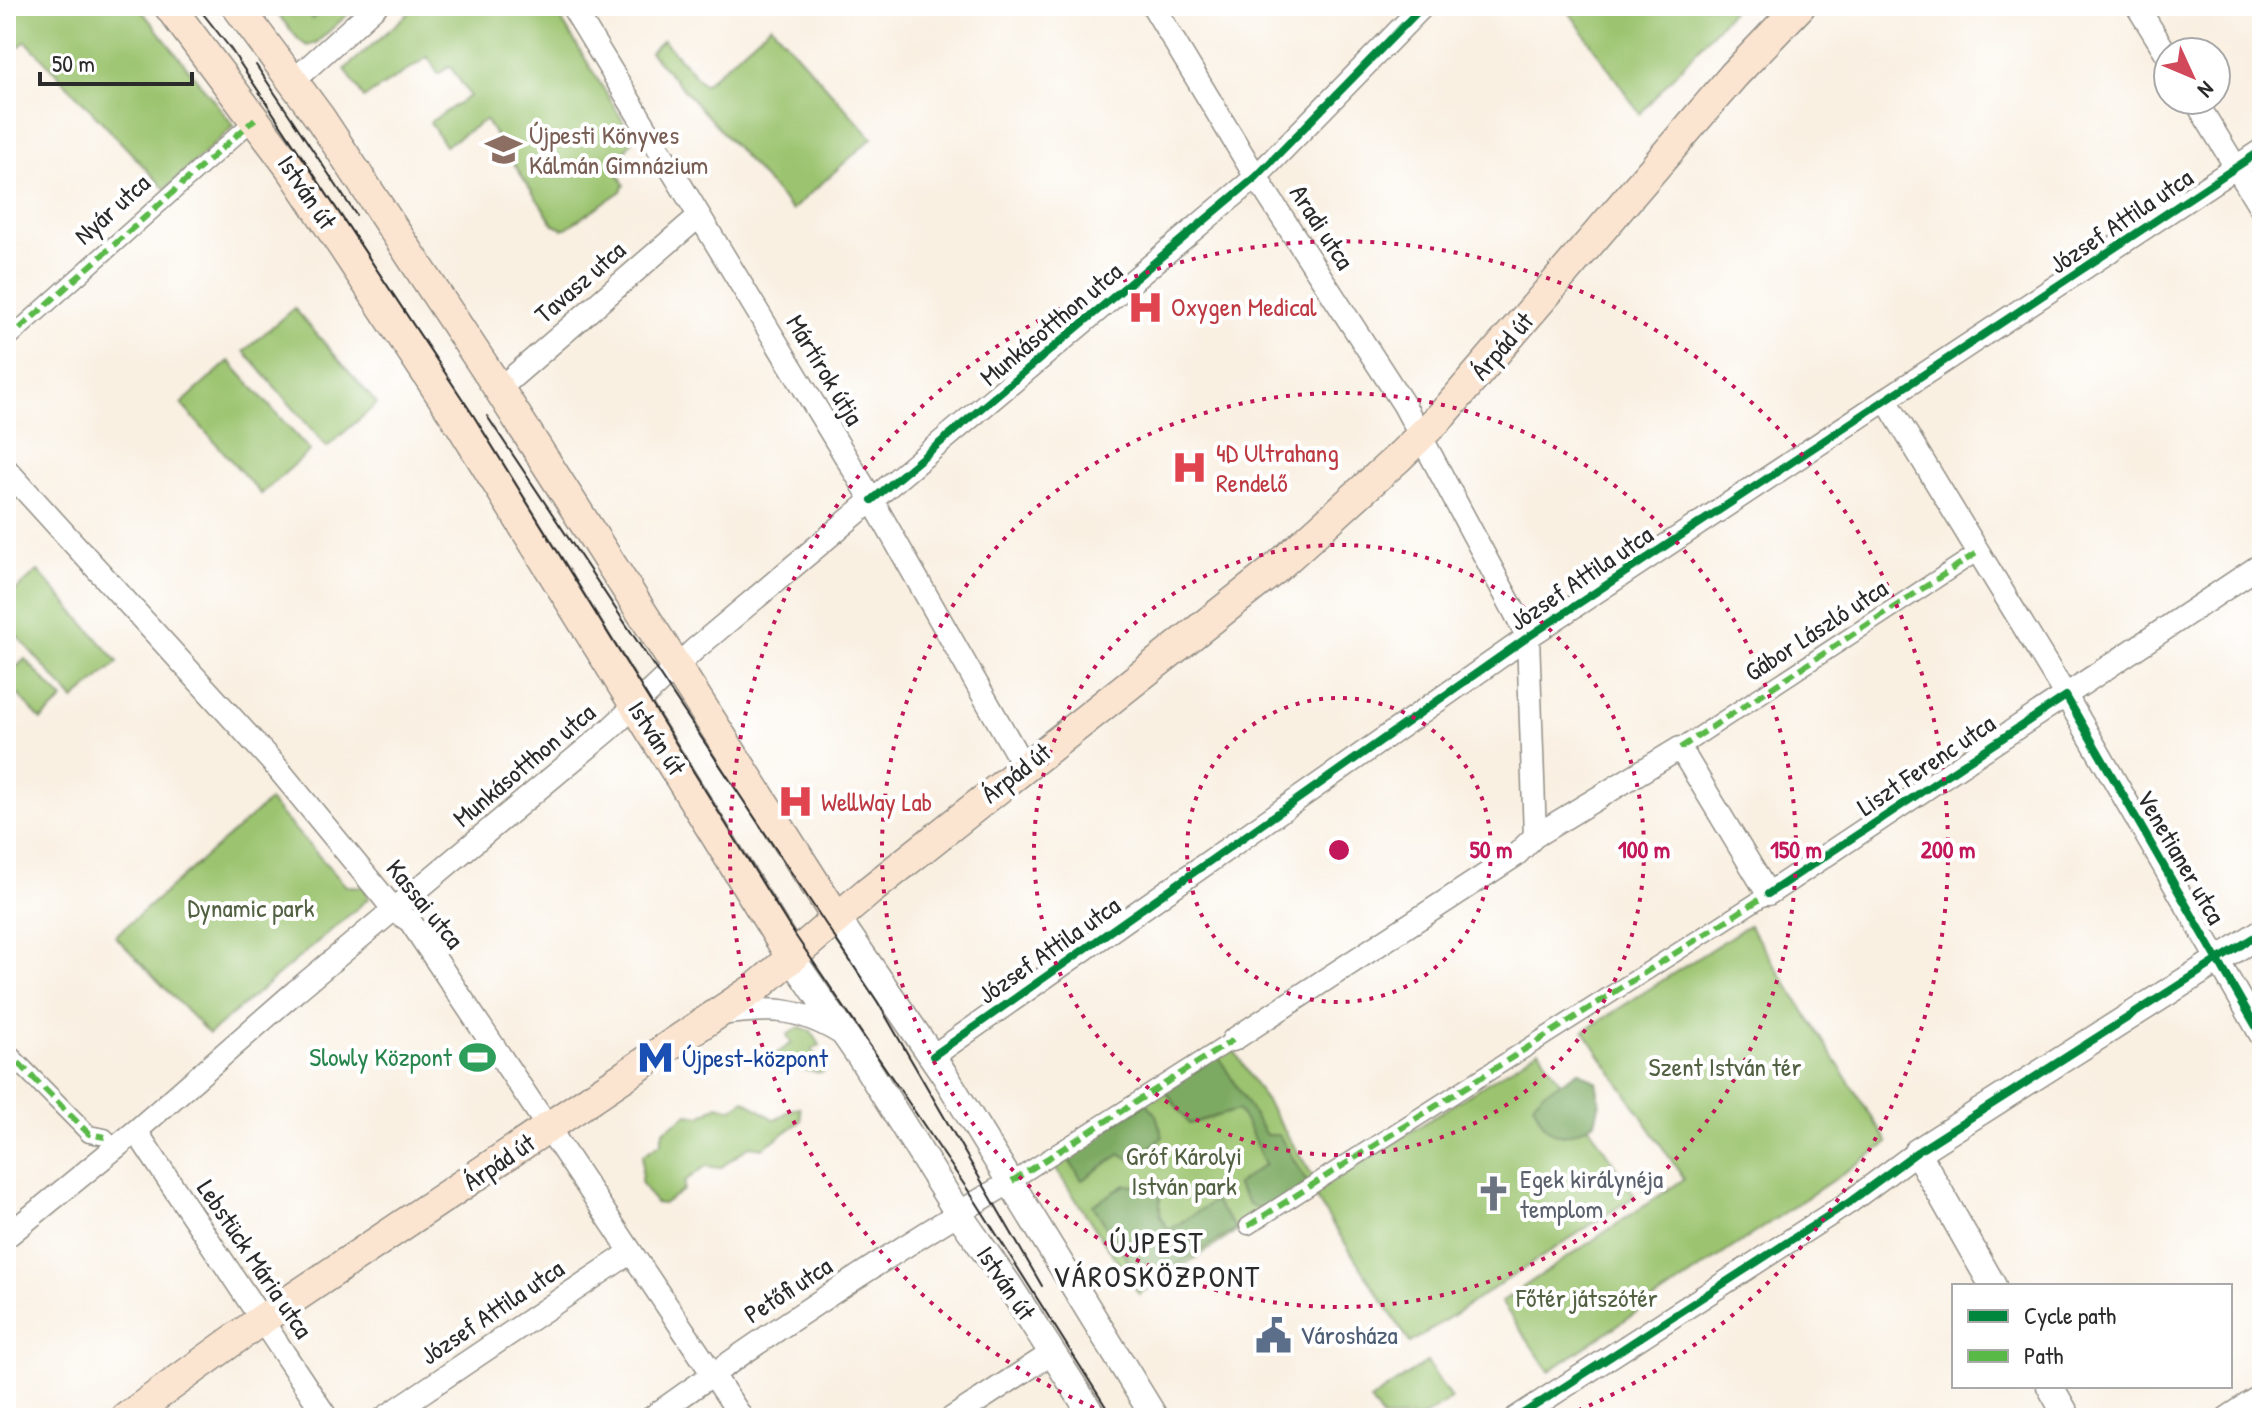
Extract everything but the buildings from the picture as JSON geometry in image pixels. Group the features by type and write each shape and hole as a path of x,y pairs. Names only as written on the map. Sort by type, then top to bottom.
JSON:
{"main road":[{"name":"István út","path":"169,6 293,171 463,428 792,958"},
{"name":"István út","path":"237,6 320,118 499,389 837,918"},
{"name":"Árpád út","path":"126,1418 261,1320 757,987 1024,767 1274,570 1421,436 1557,284 1734,75 1800,6"}],"street":[{"path":"293,81 376,6"},
{"name":"Mártírok útja","path":"572,6 872,500 1024,767"},
{"name":"Aradi utca","path":"1153,6 1256,177 1404,405 1528,637"},
{"name":"Munkásotthon utca","path":"6,1237 136,1131 872,500 1256,177 1423,6"},
{"path":"2137,6 2156,36"},
{"path":"2205,116 2262,210"},
{"name":"Nyár utca","path":"6,341 255,119"},
{"name":"József Attila utca","path":"933,1056 1528,637 2262,150"},
{"name":"Tavasz utca","path":"499,389 699,216"},
{"name":"Venetianer utca","path":"1886,400 2066,696 2262,1037"},
{"name":"Kassai utca","path":"6,469 274,764 395,911 410,921 742,1418"},
{"name":"Gábor László utca","path":"1680,748 1978,552"},
{"name":"Liszt Ferenc utca","path":"1768,894 2262,564"},
{"path":"1528,637 1535,836"},
{"path":"1012,1181 1516,855 1535,836 1680,748 1768,894 1248,1226"},
{"name":"István út","path":"837,918 933,1056 1155,1418"},
{"path":"1516,1418 1851,1201 1917,1152 2262,932"},
{"name":"István út","path":"792,958 847,1037 958,1213 1008,1284 1094,1418"},
{"path":"716,1015 764,1009 797,1012 847,1037"},
{"path":"6,1050 89,1134 105,1137"},
{"name":"Lebstück Mária utca","path":"136,1131 327,1418"},
{"path":"1917,1152 1992,1284"},
{"name":"Petőfi utca","path":"651,1418 713,1373 1012,1181"},
{"name":"József Attila utca","path":"384,1418 631,1252"},
{"path":"952,1418 1052,1353"},
{"path":"2051,1388 2068,1418"},
{"path":"2227,1418 2262,1395"}],"green space":[{"path":"6,6 138,6 234,126 165,189 26,41 6,57"},
{"path":"280,6 300,6 312,19 326,6 357,6 316,43 307,46 275,11"},
{"path":"417,6 553,6 634,139 614,165 624,185 621,191 566,228 554,225 485,120 445,146 430,122 470,96 450,66 438,74 428,57 364,98 345,69"},
{"path":"1565,6 1736,6 1640,114"},
{"path":"771,25 872,138 792,210 650,52 663,40 704,85"},
{"path":"294,308 377,404 327,447 244,351"},
{"path":"229,361 310,451 261,494 181,404"},
{"path":"38,571 118,662 74,700 6,623 6,599"},
{"path":"25,659 63,700 41,720 6,681 6,677"},
{"name":"Dynamic park","path":"269,801 346,886 365,887 368,899 209,1034 115,936"},
{"name":"Szent István tér","path":"1749,925 1888,1143 1549,1371 1501,1302 1684,1179 1584,1031"},
{"path":"798,1028 811,1031 820,1045 812,1050 826,1070 821,1073 794,1068 794,1061 785,1060 783,1066 774,1064 770,1058 792,1043 787,1035"},
{"name":"Gróf Károlyi István park","path":"1232,1047 1316,1181 1139,1294 1051,1162"},
{"path":"1539,1050 1635,1196 1410,1343 1313,1194"},
{"path":"1218,1056 1266,1135 1279,1135 1308,1184 1267,1209 1251,1206 1236,1185 1265,1164 1238,1110 1189,1124 1166,1091"},
{"path":"1579,1071 1596,1082 1600,1102 1595,1122 1573,1133 1557,1134 1545,1125 1533,1103 1543,1093"},
{"path":"745,1100 773,1119 800,1108 801,1121 763,1148 750,1146 720,1168 706,1166 685,1181 684,1190 663,1204 655,1203 641,1182 643,1155 661,1143 663,1131 688,1114 701,1116 718,1105 732,1109"},
{"path":"1147,1103 1156,1115 1163,1137 1134,1161 1121,1154 1082,1180 1066,1156"},
{"path":"1125,1185 1160,1188 1160,1216 1169,1230 1214,1201 1236,1229 1143,1285 1093,1205"},
{"path":"1427,1362 1451,1399 1421,1418 1382,1418 1370,1400"}],"tram line":[{"path":"197,6 230,48 473,415 789,926 976,1202 1113,1418"},
{"path":"256,65 356,215"},
{"path":"487,416 877,1001 1042,1286"}],"marked path":[{"path":"6,341 255,119"},
{"path":"1680,748 1978,552"},
{"path":"1248,1226 1768,894"},
{"path":"1012,1181 1233,1040"},
{"path":"6,1050 89,1134 105,1137"}],"cycle path":[{"path":"872,500 1256,177 1423,6"},
{"path":"933,1056 1528,637 2262,150"},
{"path":"1768,894 2066,696 2262,1037"},
{"path":"1516,1418 1851,1201 1917,1152 2262,932"}],"place":[{"name":"Újpesti Könyves Kálmán Gimnázium","path":"503,150"},
{"name":"Oxygen Medical","path":"1145,307"},
{"name":"4D Ultrahang Rendelő","path":"1190,468"},
{"name":"WellWay Lab","path":"795,802"},
{"name":"Slowly Központ","path":"478,1057"},
{"name":"Újpest-központ","path":"656,1058"},
{"name":"Egek királynéja templom","path":"1494,1194"},
{"name":"Városháza","path":"1274,1335"}],"district":[{"name":"ÚJPEST VÁROSKÖZPONT","path":"1157,1260"}],"park label":[{"name":"Főtér játszótér","path":"1587,1298"}]}
